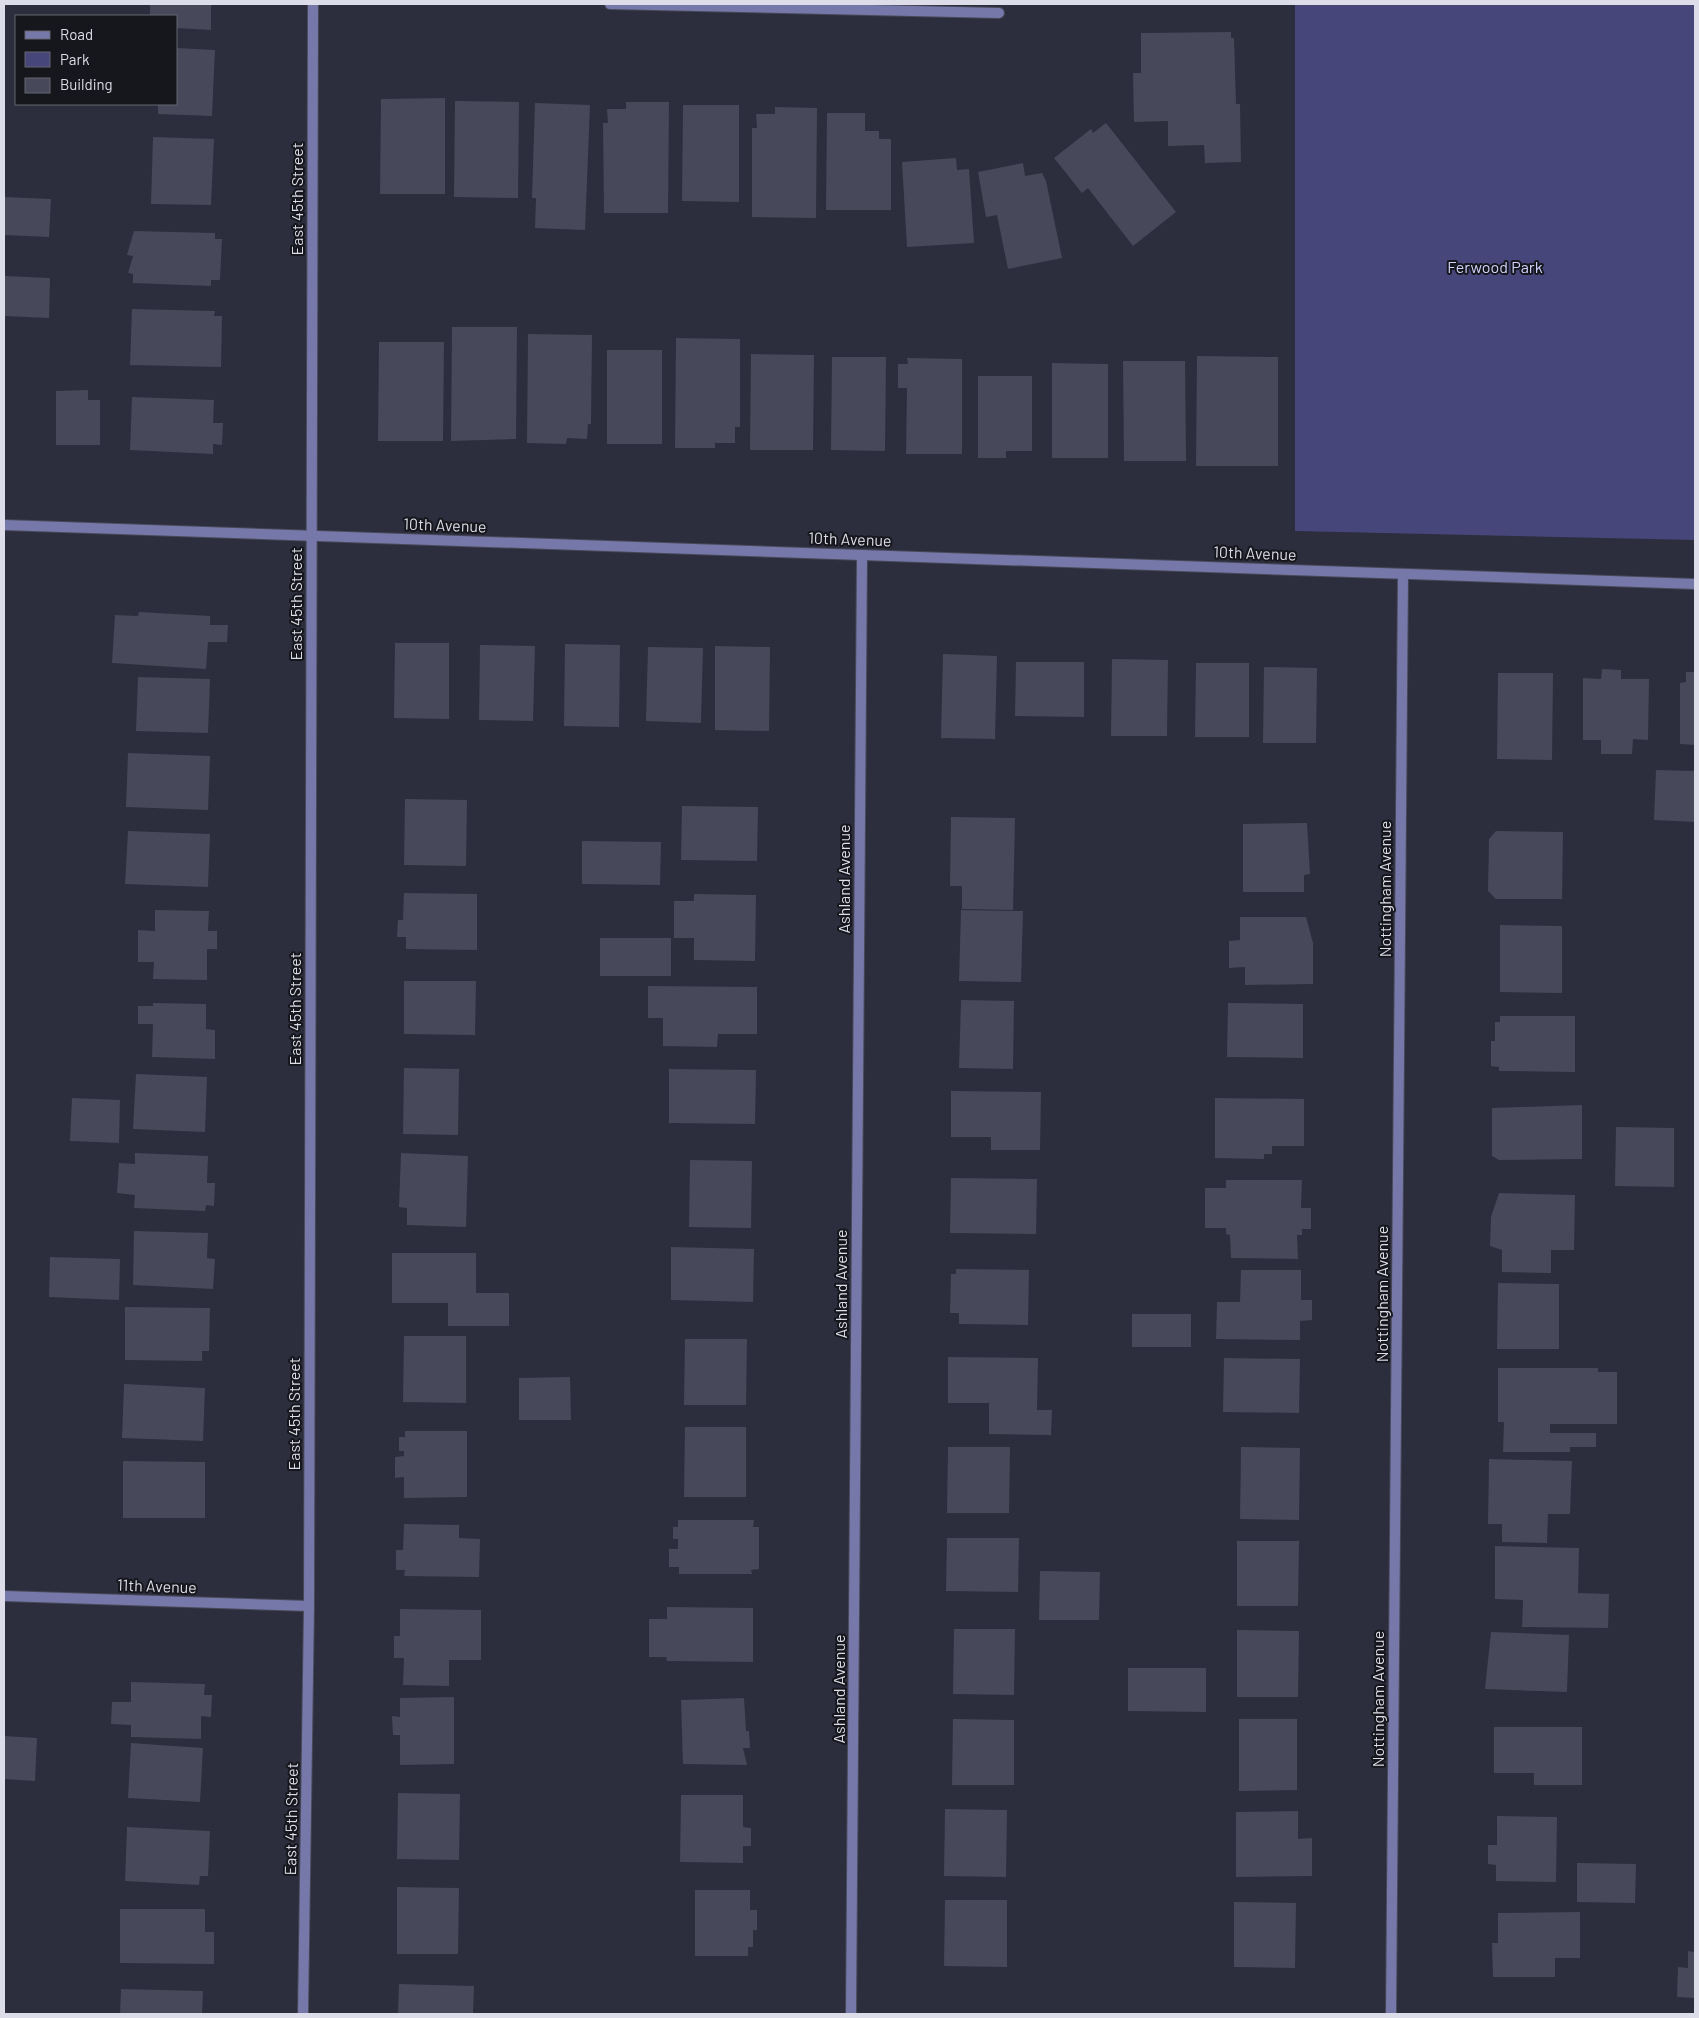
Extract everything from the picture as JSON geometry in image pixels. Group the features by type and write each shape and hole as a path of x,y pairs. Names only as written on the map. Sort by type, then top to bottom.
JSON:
{"street":[{"name":"East 45th Street","path":"303,2014 309,1606 312,4"},
{"path":"610,4 999,13"},
{"name":"10th Avenue","path":"4,525 1695,584"},
{"name":"Ashland Avenue","path":"851,2014 862,555"},
{"name":"Nottingham Avenue","path":"1391,2014 1403,574"},
{"name":"11th Avenue","path":"4,1596 309,1606"}],"green space":[{"name":"Ferwood Park","path":"1295,4 1695,4 1695,540 1295,531"}],"building":[{"path":"150,4 211,4 211,30 178,28 178,15 150,15"},
{"path":"1231,32 1231,38 1234,38 1236,104 1240,104 1241,162 1205,163 1204,145 1168,146 1168,121 1134,122 1133,73 1141,73 1141,33"},
{"path":"178,48 215,50 212,116 158,114 158,105 178,105"},
{"path":"445,98 445,194 380,194 381,99"},
{"path":"455,101 519,102 518,198 454,197"},
{"path":"626,102 669,102 668,213 604,213 603,123 608,123 607,109 626,109"},
{"path":"535,103 590,105 585,230 535,228 536,198 532,198"},
{"path":"683,105 739,105 739,202 682,201"},
{"path":"775,107 817,108 816,218 752,217 752,128 757,128 756,114 775,114"},
{"path":"827,113 865,113 865,131 879,131 879,139 891,139 891,210 826,210"},
{"path":"1106,123 1176,212 1133,246 1088,188 1082,193 1054,158 1091,129 1093,133"},
{"path":"153,137 214,139 211,205 151,204"},
{"path":"956,158 957,170 969,169 974,243 907,247 902,162"},
{"path":"1023,163 1025,176 1042,173 1046,181 1062,258 1008,269 997,215 986,217 978,172"},
{"path":"4,197 51,199 49,237 4,235"},
{"path":"134,231 215,233 215,239 222,239 220,280 211,280 211,286 133,283 133,274 128,273 133,256 127,255"},
{"path":"4,276 50,278 49,318 4,316"},
{"path":"132,309 215,311 214,316 222,316 221,367 130,365"},
{"path":"452,327 517,327 516,439 451,441"},
{"path":"528,334 592,335 591,424 588,424 587,439 567,438 566,444 527,443"},
{"path":"676,338 740,339 740,427 735,427 735,443 715,443 715,448 675,448"},
{"path":"379,342 444,342 443,441 378,441"},
{"path":"607,350 662,350 662,444 607,444"},
{"path":"751,354 814,355 813,450 750,450"},
{"path":"1197,356 1278,357 1278,466 1196,466"},
{"path":"832,357 886,357 885,451 831,450"},
{"path":"907,358 962,359 962,454 906,454 907,388 898,388 898,364 908,364"},
{"path":"1123,361 1185,361 1186,461 1124,461"},
{"path":"1052,363 1108,364 1108,458 1052,458"},
{"path":"978,376 1032,376 1032,451 1006,451 1006,458 978,458"},
{"path":"88,390 88,400 100,400 100,445 56,445 56,391"},
{"path":"132,397 214,400 213,423 223,423 222,445 213,444 213,454 130,450"},
{"path":"139,612 210,616 210,625 228,625 227,642 208,642 206,669 112,663 115,615 138,616"},
{"path":"395,643 449,643 449,719 394,718"},
{"path":"565,644 620,645 619,727 564,726"},
{"path":"480,645 535,646 533,721 479,720"},
{"path":"715,646 770,647 769,731 715,730"},
{"path":"648,647 703,648 701,723 646,721"},
{"path":"943,654 997,656 995,739 941,738"},
{"path":"1112,659 1168,660 1167,736 1111,736"},
{"path":"1016,662 1084,662 1084,717 1015,716"},
{"path":"1196,663 1249,663 1249,737 1195,737"},
{"path":"1264,667 1317,668 1316,743 1263,743"},
{"path":"1602,669 1621,670 1621,679 1649,679 1648,740 1633,739 1632,754 1601,754 1601,740 1583,740 1583,678 1601,679"},
{"path":"1686,672 1695,672 1695,745 1680,744 1680,683 1686,682"},
{"path":"1498,673 1553,673 1552,760 1497,759"},
{"path":"138,677 210,679 208,733 136,731"},
{"path":"128,753 210,756 208,810 126,807"},
{"path":"1656,770 1695,771 1695,822 1654,820"},
{"path":"405,799 467,800 466,866 404,865"},
{"path":"682,806 758,807 757,861 681,860"},
{"path":"951,817 1015,818 1013,910 962,909 962,886 950,886"},
{"path":"1307,823 1310,874 1304,875 1304,892 1243,892 1243,824"},
{"path":"128,831 210,834 208,887 125,884"},
{"path":"1496,831 1563,832 1562,899 1496,899 1488,891 1489,839"},
{"path":"582,841 661,842 660,885 582,884"},
{"path":"404,893 477,894 477,950 406,949 406,937 397,937 398,920 403,920"},
{"path":"694,894 756,895 755,961 694,960 694,938 674,938 674,901 694,901"},
{"path":"155,910 209,911 208,931 217,931 217,949 207,949 207,980 153,979 154,962 138,962 138,930 155,931"},
{"path":"961,910 1023,911 1021,982 959,981"},
{"path":"1240,917 1306,917 1313,943 1313,984 1245,985 1245,967 1229,968 1229,941 1240,940"},
{"path":"1500,925 1562,926 1562,993 1500,992"},
{"path":"600,938 671,938 671,976 600,976"},
{"path":"404,981 476,981 475,1035 404,1034"},
{"path":"648,986 757,987 757,1034 718,1034 717,1047 663,1046 663,1018 648,1018"},
{"path":"961,1000 1014,1001 1013,1069 959,1068"},
{"path":"153,1003 206,1004 206,1029 215,1030 215,1059 152,1057 153,1024 138,1024 138,1006 153,1006"},
{"path":"1228,1003 1303,1004 1303,1058 1227,1057"},
{"path":"1500,1016 1575,1016 1575,1072 1499,1071 1499,1067 1491,1066 1491,1041 1495,1041 1495,1022 1500,1022"},
{"path":"404,1068 459,1069 458,1135 403,1134"},
{"path":"669,1069 756,1070 755,1124 669,1123"},
{"path":"136,1074 207,1077 205,1132 133,1129"},
{"path":"951,1091 1041,1092 1040,1150 991,1150 991,1137 951,1137"},
{"path":"72,1098 120,1100 119,1143 70,1141"},
{"path":"1215,1098 1304,1099 1304,1146 1272,1146 1272,1154 1264,1154 1264,1159 1215,1158"},
{"path":"1582,1105 1582,1159 1499,1160 1492,1156 1492,1108"},
{"path":"1616,1127 1674,1128 1674,1187 1615,1186"},
{"path":"135,1153 208,1156 207,1183 215,1183 214,1206 206,1205 205,1211 134,1208 135,1195 117,1193 119,1163 135,1164"},
{"path":"401,1153 468,1156 466,1227 407,1225 407,1208 399,1207"},
{"path":"690,1160 752,1161 751,1228 689,1227"},
{"path":"951,1178 1037,1179 1036,1234 950,1233"},
{"path":"1226,1180 1302,1180 1301,1208 1311,1208 1311,1229 1302,1229 1302,1235 1297,1235 1298,1259 1231,1258 1230,1235 1226,1234 1226,1228 1205,1228 1205,1188 1226,1188"},
{"path":"1499,1193 1575,1195 1574,1250 1551,1250 1551,1273 1502,1272 1502,1250 1490,1246 1491,1217"},
{"path":"134,1231 208,1233 207,1258 215,1259 213,1289 133,1285"},
{"path":"671,1247 754,1249 753,1302 671,1300"},
{"path":"392,1253 476,1253 476,1293 509,1293 509,1326 448,1326 448,1303 392,1303"},
{"path":"50,1257 120,1259 119,1300 49,1297"},
{"path":"956,1269 1029,1270 1028,1325 959,1324 959,1313 950,1313 951,1274 956,1274"},
{"path":"1241,1270 1301,1270 1301,1300 1312,1300 1312,1320 1300,1321 1300,1340 1216,1339 1217,1302 1240,1302"},
{"path":"1498,1283 1559,1284 1559,1349 1497,1349"},
{"path":"125,1307 210,1308 209,1351 202,1351 202,1361 125,1360"},
{"path":"1132,1314 1191,1314 1191,1347 1132,1347"},
{"path":"404,1336 466,1336 466,1403 403,1402"},
{"path":"685,1339 747,1339 746,1405 684,1405"},
{"path":"948,1357 1038,1358 1037,1410 1052,1410 1051,1435 989,1434 989,1403 948,1403"},
{"path":"1224,1358 1300,1359 1299,1413 1223,1412"},
{"path":"1498,1368 1598,1368 1598,1372 1617,1372 1617,1424 1550,1424 1550,1433 1596,1433 1596,1447 1570,1447 1570,1452 1503,1452 1504,1422 1498,1422"},
{"path":"570,1377 571,1420 519,1420 519,1378"},
{"path":"124,1384 205,1388 203,1441 122,1438"},
{"path":"685,1427 746,1427 746,1497 684,1497"},
{"path":"405,1431 467,1431 467,1497 404,1498 404,1477 395,1478 395,1457 404,1456 404,1451 399,1451 399,1437 405,1437"},
{"path":"948,1447 1010,1447 1009,1513 947,1513"},
{"path":"1241,1447 1300,1448 1299,1520 1240,1519"},
{"path":"1489,1459 1572,1461 1570,1514 1548,1514 1547,1543 1502,1542 1502,1524 1488,1524"},
{"path":"123,1461 205,1462 205,1518 123,1518"},
{"path":"678,1520 754,1520 753,1527 759,1527 759,1569 751,1570 752,1574 679,1574 679,1567 669,1567 669,1549 678,1549 678,1539 673,1539 673,1527 678,1527"},
{"path":"404,1524 459,1525 459,1538 480,1539 479,1577 404,1576 405,1570 396,1570 396,1550 403,1550"},
{"path":"947,1538 1019,1538 1018,1592 946,1591"},
{"path":"1237,1541 1299,1541 1298,1606 1237,1606"},
{"path":"1495,1546 1579,1548 1578,1593 1609,1594 1608,1628 1522,1627 1523,1600 1495,1599"},
{"path":"1040,1571 1100,1572 1099,1620 1039,1620"},
{"path":"667,1607 753,1608 753,1662 667,1661 666,1657 649,1657 649,1619 667,1619"},
{"path":"400,1609 481,1610 481,1660 449,1660 449,1686 403,1685 404,1658 394,1658 394,1636 400,1636"},
{"path":"954,1629 1015,1629 1014,1695 953,1694"},
{"path":"1237,1630 1299,1631 1298,1697 1237,1697"},
{"path":"1491,1632 1569,1635 1567,1692 1485,1689"},
{"path":"1128,1668 1206,1668 1206,1712 1128,1711"},
{"path":"131,1682 205,1684 204,1695 212,1695 211,1717 201,1716 201,1739 131,1737 131,1725 111,1724 112,1702 131,1702"},
{"path":"454,1697 454,1764 400,1765 400,1735 393,1735 392,1716 400,1717 400,1698"},
{"path":"744,1698 746,1731 749,1731 750,1748 743,1748 747,1765 683,1764 681,1700"},
{"path":"953,1719 1014,1720 1014,1785 952,1785"},
{"path":"1239,1719 1297,1719 1297,1790 1239,1791"},
{"path":"1494,1727 1582,1727 1582,1785 1534,1785 1534,1773 1494,1773"},
{"path":"4,1736 37,1738 35,1781 4,1779"},
{"path":"131,1743 203,1748 200,1802 128,1798"},
{"path":"398,1793 460,1794 459,1860 397,1859"},
{"path":"681,1795 743,1795 743,1827 751,1828 751,1846 743,1846 743,1863 680,1862"},
{"path":"945,1809 1007,1810 1006,1877 944,1876"},
{"path":"1298,1811 1298,1839 1312,1838 1312,1876 1236,1877 1236,1812"},
{"path":"1497,1816 1557,1817 1556,1882 1496,1881 1496,1865 1488,1864 1488,1845 1497,1845"},
{"path":"127,1827 210,1831 208,1876 200,1876 199,1885 125,1881"},
{"path":"1577,1863 1636,1864 1635,1903 1577,1902"},
{"path":"397,1887 459,1888 458,1954 397,1954"},
{"path":"695,1890 750,1890 750,1910 757,1910 757,1930 753,1930 753,1947 748,1947 748,1956 695,1956"},
{"path":"945,1900 1007,1900 1007,1967 944,1966"},
{"path":"1234,1902 1296,1903 1295,1968 1234,1967"},
{"path":"120,1909 205,1909 205,1932 214,1932 214,1964 120,1963"},
{"path":"1580,1912 1580,1958 1555,1958 1555,1977 1493,1977 1492,1943 1498,1943 1498,1913"},
{"path":"1688,1951 1695,1952 1695,1998 1677,1997 1678,1967 1688,1968"},
{"path":"399,1984 474,1986 473,2014 398,2014"},
{"path":"121,1989 203,1991 202,2014 120,2014"}]}
